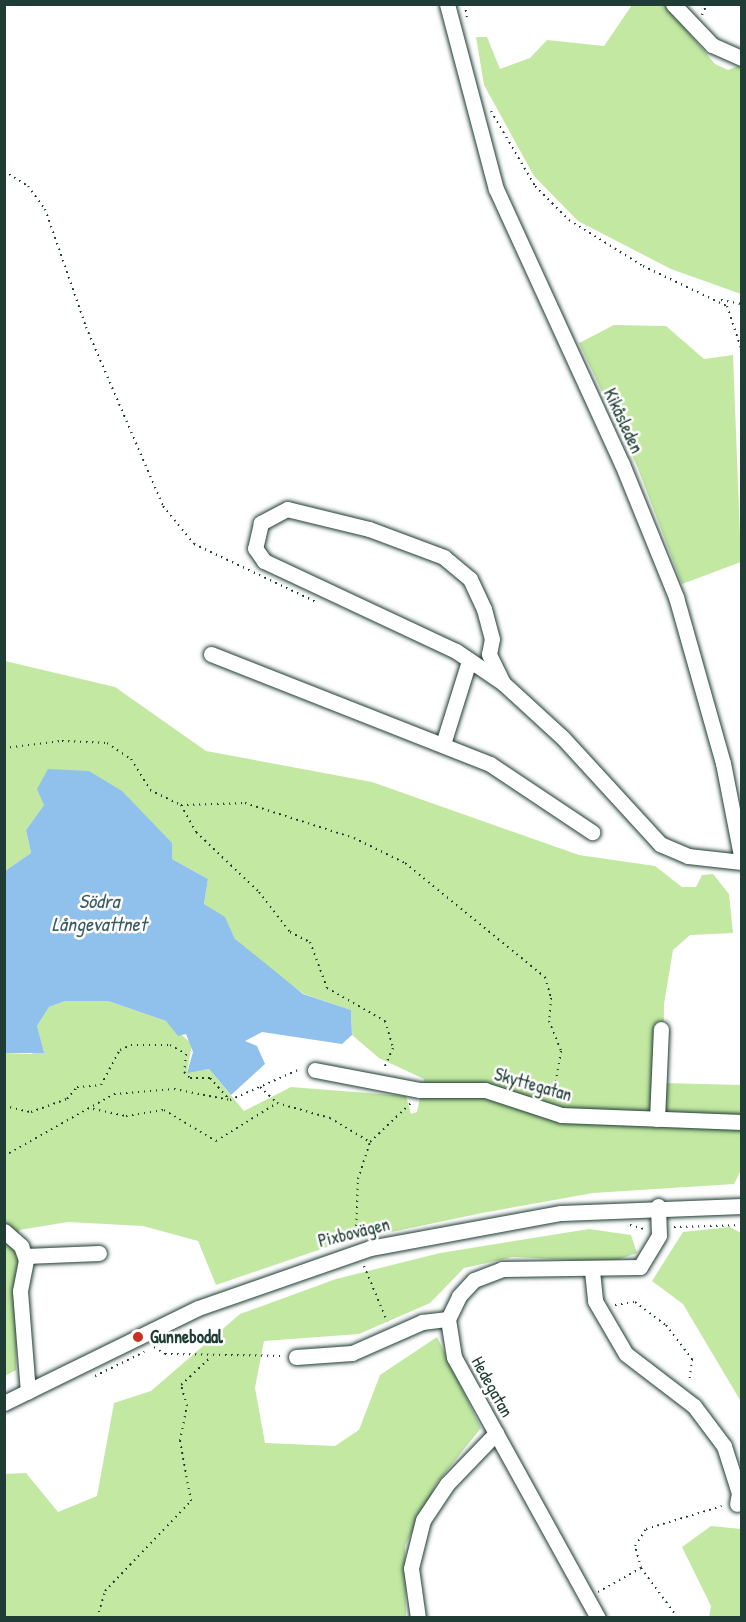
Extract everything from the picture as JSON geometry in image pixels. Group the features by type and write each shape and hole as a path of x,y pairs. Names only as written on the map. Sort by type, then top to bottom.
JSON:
{"street":[{"name":"Kikåsleden","path":"447,4 496,189 622,464 676,597 723,764 741,861 688,856 660,844 563,738 503,683 468,664 456,651 264,561 255,548 261,523 287,509 369,529 444,557 470,579 484,609 492,639 489,654 503,683"},
{"path":"673,4 712,45 741,58"},
{"path":"211,654 490,764 592,832"},
{"path":"443,744 468,664"},
{"path":"657,1119 661,1029"},
{"name":"Skyttegatan","path":"315,1070 412,1088 485,1090 548,1110 597,1120 657,1119 741,1122"},
{"path":"296,1357 336,1357 396,1337 422,1322 448,1319 459,1296 484,1274 514,1269 592,1271 640,1267 666,1232 658,1206"},
{"name":"Pixbovägen","path":"4,1403 198,1308 312,1264 432,1234 561,1213 658,1206 741,1206"},
{"path":"4,1231 25,1256 21,1349 28,1392"},
{"path":"25,1256 99,1253"},
{"path":"592,1271 592,1291 600,1310 626,1354 684,1398 724,1446 739,1493 737,1504"},
{"name":"Hedegatan","path":"448,1319 454,1357 598,1617"},
{"path":"418,1617 411,1568 423,1520 447,1484 496,1433"}],"path":[{"path":"465,4 468,26"},
{"path":"489,107 535,186 569,220 643,266 718,300 741,304"},
{"path":"4,171 28,186 45,209 86,327 163,506 194,544 268,583 329,607"},
{"path":"718,300 733,316 741,351"},
{"path":"4,748 107,743 131,759 150,790 181,805 245,803 354,838 405,863 526,959 545,977 551,998 549,1021 561,1051 562,1067 548,1110"},
{"path":"181,805 196,832 259,892 290,932 310,942 327,988 385,1021 393,1048 375,1080"},
{"path":"4,1106 31,1112 67,1099 77,1087 101,1085 120,1050 131,1045 170,1046 186,1054 184,1072 190,1077 210,1078 230,1100"},
{"path":"4,1156 114,1094 174,1089 230,1100 299,1069 315,1070"},
{"path":"260,1087 277,1103 330,1118 370,1142"},
{"path":"356,1238 358,1179 370,1142 412,1103 412,1088"},
{"path":"92,1108 126,1116 165,1110 216,1141 277,1103"},
{"path":"619,1222 666,1232 677,1226 741,1225"},
{"path":"666,1232 677,1226"},
{"path":"355,1263 364,1261 396,1337"},
{"path":"600,1310 629,1300 666,1325 692,1359 684,1398"},
{"path":"86,1379 159,1344"},
{"path":"154,1347 165,1354 296,1357"},
{"path":"97,1617 105,1591 191,1501 180,1441 187,1406 182,1385 212,1356"},
{"path":"678,1617 641,1568 634,1546 646,1529 737,1504"},
{"path":"587,1599 641,1568"}],"green space":[{"path":"632,5 665,5 715,64 728,70 741,65 741,294 671,269 578,221 534,176 484,85 476,37 487,37 500,69 530,58 547,40 604,46"},
{"path":"614,325 666,326 704,359 733,355 741,562 682,584 637,466 579,343"},
{"path":"5,661 115,687 206,751 372,782 579,855 655,866 682,887 696,887 702,875 713,874 729,894 733,933 690,935 673,950 664,1004 663,1083 741,1085 741,1170 734,1184 593,1193 482,1213 339,1243 216,1285 198,1241 143,1226 68,1222 19,1230 16,1370 5,1376 5,1053 32,1054 41,1043 37,1026 49,1007 65,1001 108,1001 166,1021 192,1044 187,1072 209,1069 244,1111 291,1087 406,1096 411,1114 417,1112 424,1079 379,1058 352,1035 351,1010 304,994 257,961 235,939 225,918 204,904 208,879 172,859 44,805 26,830 31,853 5,871"},
{"path":"730,1227 741,1233 740,1400 683,1304 652,1281 683,1232"},
{"path":"589,1229 631,1235 637,1253 612,1262 513,1257 464,1268 430,1303 359,1334 264,1341 255,1388 265,1443 335,1446 359,1430 380,1375 437,1337 481,1428 437,1483 405,1546 406,1617 5,1617 4,1474 26,1473 58,1512 97,1496 114,1403 151,1391 240,1314 336,1279 440,1253"},
{"path":"711,1526 741,1529 741,1617 709,1617 711,1606 682,1547"}],"water":[{"name":"Södra Långevattnet","path":"48,769 89,771 122,791 172,843 172,859 208,879 204,904 225,917 235,939 303,994 351,1010 352,1035 342,1044 262,1032 245,1041 257,1046 265,1064 231,1095 209,1069 187,1073 193,1052 186,1034 178,1036 166,1021 108,1001 65,1001 49,1007 37,1026 44,1053 5,1053 5,871 31,853 26,830 44,805 37,789"}],"place":[{"name":"Gunnebodal","path":"138,1337"}]}
